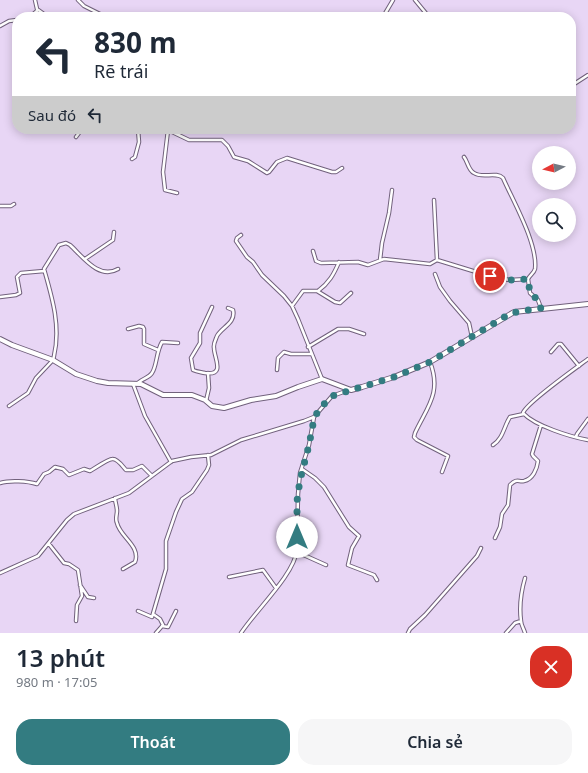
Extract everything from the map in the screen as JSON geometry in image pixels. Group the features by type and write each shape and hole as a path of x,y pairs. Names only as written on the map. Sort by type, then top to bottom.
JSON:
{"street":[{"path":"35,0 38,10 41,12"},
{"path":"78,0 84,6 96,12"},
{"path":"386,12 393,0"},
{"path":"415,0 425,12"},
{"path":"0,26 12,21"},
{"path":"576,83 588,75"},
{"path":"132,159 135,157 138,145 138,134"},
{"path":"167,134 163,172 164,188 165,190 177,192"},
{"path":"177,134 189,140 222,140 228,146 234,157 250,162 267,173 270,172 276,163 287,158 332,172 336,172 342,168"},
{"path":"464,157 474,173 479,175 501,176 503,178 522,220 533,252 534,270 528,279 530,293 538,300 541,308"},
{"path":"380,260 392,190"},
{"path":"434,200 437,260"},
{"path":"0,206 11,206 14,204"},
{"path":"85,259 113,240 114,232"},
{"path":"241,235 236,238 236,241 247,257 292,306 322,379"},
{"path":"9,406 28,393 36,378 53,360 56,336 54,301 44,271 45,267 59,246 64,243 70,245 96,268 106,273 118,269"},
{"path":"313,251 315,259 318,263 358,262 368,265 376,263 380,260 428,264 437,260 496,278 510,280 528,279"},
{"path":"318,291 336,272 339,262"},
{"path":"0,297 20,293 17,277 19,275 23,273 44,271"},
{"path":"435,274 440,288 469,323 472,338"},
{"path":"292,306 302,291 318,291 335,302 340,303 352,293"},
{"path":"241,633 292,566 297,552 297,501 302,469 309,445 314,417 332,396 394,377 430,362 472,338 511,313 541,308 588,304"},
{"path":"212,307 200,333 200,343 191,358 193,370 208,373 212,373 217,368 217,360 214,349 216,337 221,330 229,324 233,315 233,310 228,308"},
{"path":"128,329 139,326 143,327 144,344 158,350"},
{"path":"308,347 338,329 349,329 364,334"},
{"path":"0,339 53,360 76,374 103,382 141,384 163,395 195,395 210,405 216,407 230,406 251,400 272,397 322,379 351,390"},
{"path":"134,384 152,373 158,350 162,342 178,343"},
{"path":"552,352 558,344 562,344 579,366"},
{"path":"277,370 278,358 284,352 291,354 311,354"},
{"path":"524,414 525,409 530,404 588,359"},
{"path":"430,362 433,370 435,391 414,437 448,456 442,472"},
{"path":"206,401 209,388 208,373"},
{"path":"134,384 145,416 170,462"},
{"path":"493,445 499,442 505,425 510,417 524,414 541,426 571,437 588,440"},
{"path":"0,573 37,557 67,520 74,514 131,492 170,462 208,455 241,440 314,417"},
{"path":"576,437 588,419"},
{"path":"495,538 500,527 502,514 508,505 510,485 518,480 524,481 532,477 536,469 538,461 532,454 541,426"},
{"path":"138,611 151,617 153,614 166,568 166,541 176,512 182,499 192,492 207,470 209,466 208,455"},
{"path":"0,483 6,481 29,482 37,484 42,475 55,467 63,469 69,475 84,469 90,471 113,458 126,470 133,470 142,466 152,476"},
{"path":"302,469 324,487 349,527 359,536 352,548 348,565 374,575 377,580"},
{"path":"115,498 117,509 116,523 133,546 136,556 135,562 123,569"},
{"path":"49,544 64,563 77,569 82,596 77,605 76,621"},
{"path":"408,633 410,629 426,615 477,556 481,548"},
{"path":"297,552 326,565"},
{"path":"229,577 263,570 276,588"},
{"path":"525,578 522,592 521,620 525,633"},
{"path":"80,585 88,597 94,598"},
{"path":"162,626 167,627 176,612"},
{"path":"153,614 160,619 162,626"},
{"path":"506,633 515,623 521,620"},
{"path":"156,633 162,626"}],"route":[{"path":"297,537 297,501 300,473 309,445 314,417 319,409 332,396 394,377 430,362 511,313 541,308 538,300 529,292 528,279 510,280 490,276"}]}
